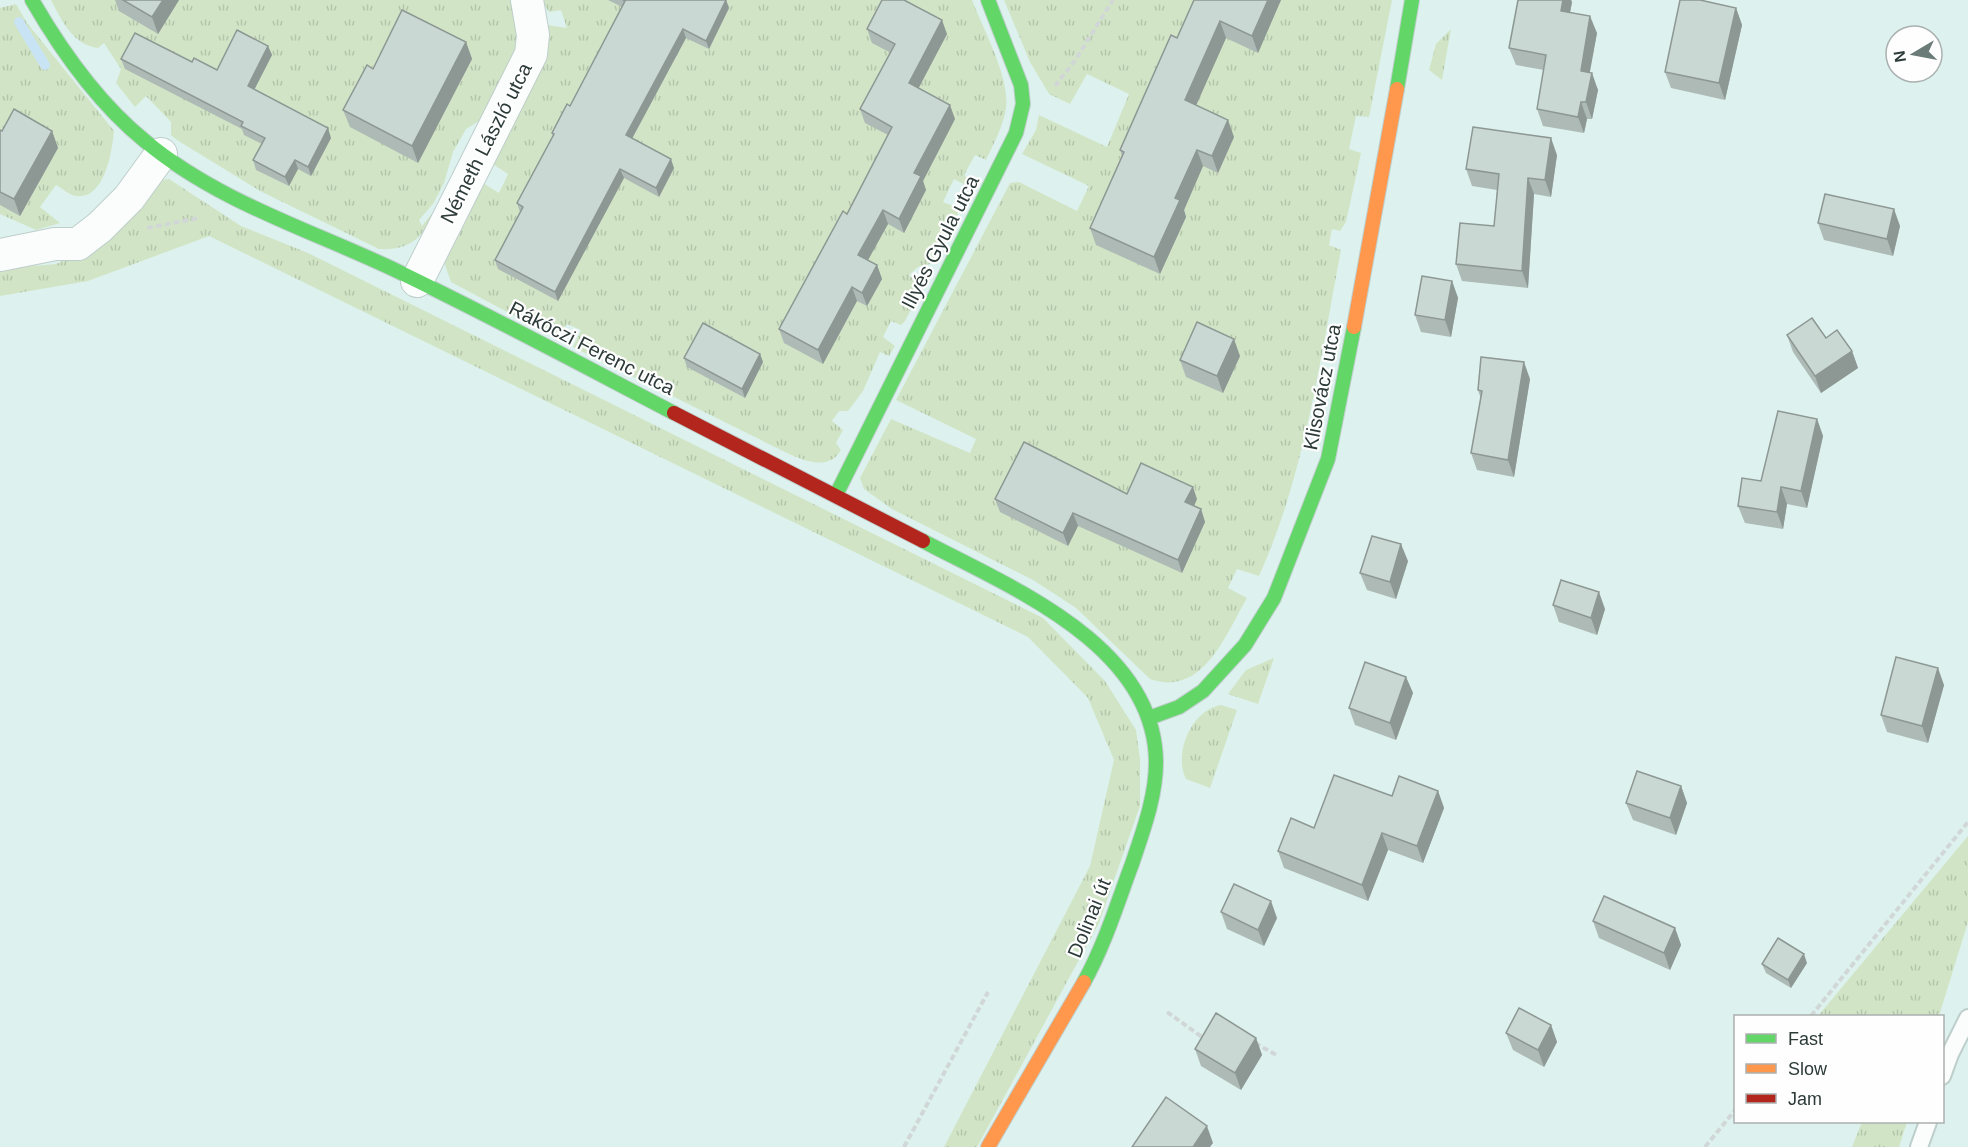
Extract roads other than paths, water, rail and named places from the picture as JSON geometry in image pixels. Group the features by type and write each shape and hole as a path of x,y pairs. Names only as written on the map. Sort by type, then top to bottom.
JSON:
{"street":[{"name":"Rákóczi Ferenc utca","path":"32,0 63,52 94,90 161,154 197,177 256,208 417,281 837,495 1055,611 1085,635 1110,661 1135,693 1149,718"},
{"name":"Németh László utca","path":"417,281 531,54 533,35 527,0"},
{"name":"Illyés Gyula utca","path":"837,495 1017,133 1023,104 1021,85 988,0"},
{"name":"Klisovácz utca","path":"1149,718 1179,707 1203,691 1245,645 1281,584 1328,459 1369,252 1412,0"},
{"path":"0,236 14,253 55,244 78,244 100,227 129,198 161,154"},
{"name":"Dolinai út","path":"988,1147 1102,948 1151,808 1158,765 1149,718"}],"lane":[{"path":"1944,1070 1968,1018"},
{"path":"1919,1147 1928,1123"}],"waterway":[{"path":"19,22 45,65"}]}
